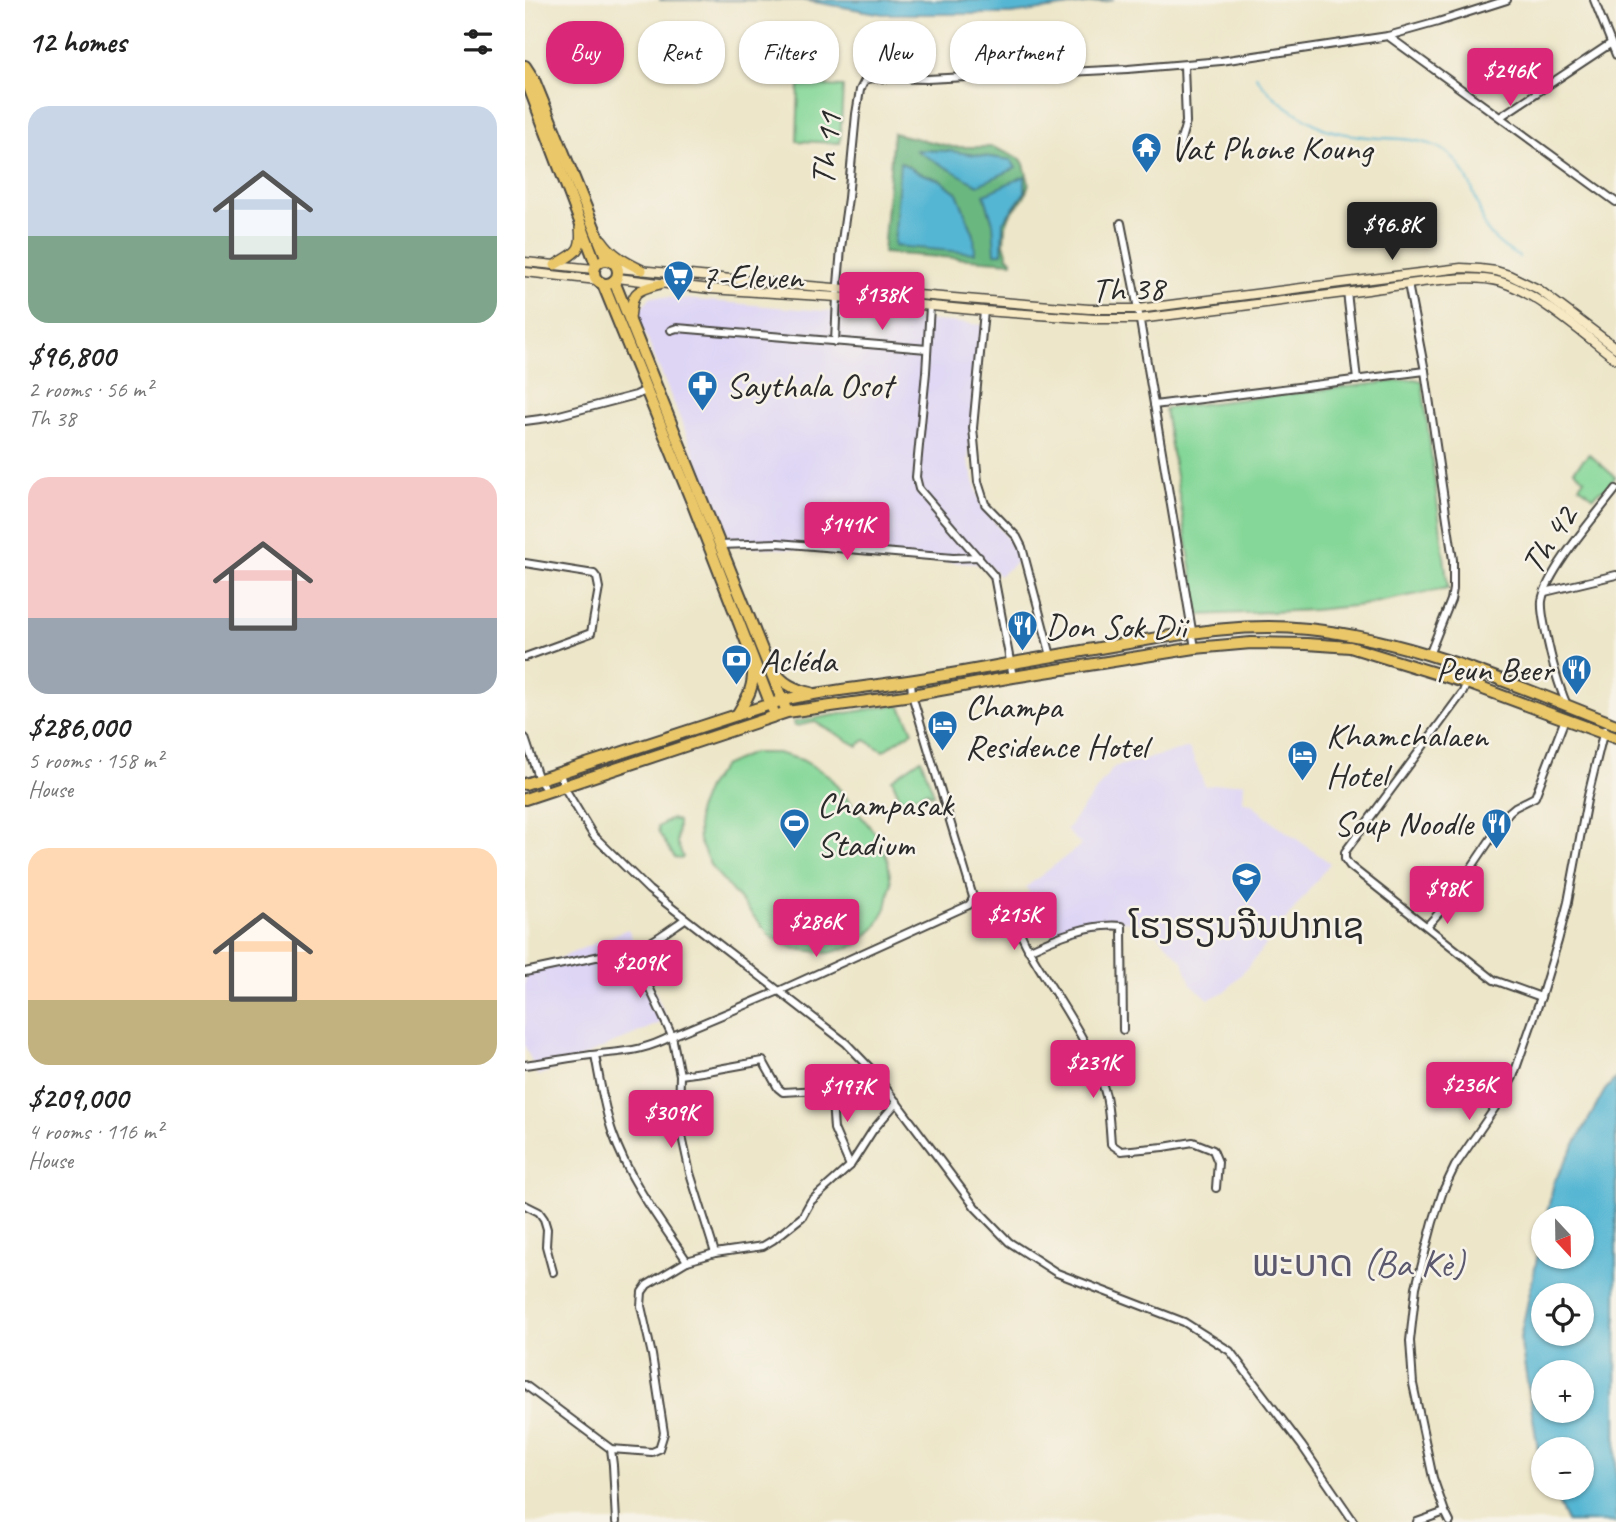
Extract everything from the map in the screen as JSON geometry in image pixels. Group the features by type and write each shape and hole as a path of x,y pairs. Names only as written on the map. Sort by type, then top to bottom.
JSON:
{"highway":[{"path":"525,68 527,82 579,220 629,321 650,388"},
{"path":"525,68 534,80 594,229 606,273 650,388 715,546 764,652 787,712"},
{"path":"715,546 775,716"},
{"path":"525,785 783,700 1192,632 1268,626 1357,636 1429,655 1612,724"},
{"path":"525,799 787,712 912,695 1195,648 1251,643 1307,643 1350,647 1467,683 1616,738"},
{"path":"764,652 779,677 799,691 813,694"},
{"path":"737,715 751,692 754,679 752,655"}],"main road":[{"path":"555,265 578,249 582,242 579,220"},
{"path":"594,229 606,246 623,261 642,270"},
{"path":"629,321 632,299 636,293 660,284"}],"street":[{"name":"Th 11","path":"835,342 837,287 856,114 860,90 865,80 1184,65 1262,56 1388,36 1507,0"},
{"path":"1594,0 1616,55"},
{"path":"1388,36 1616,202"},
{"path":"1500,117 1611,44"},
{"path":"1178,147 1186,122 1184,65"},
{"path":"1121,223 1139,309 1195,648"},
{"name":"Th 38","path":"525,262 606,273 660,284 1095,319 1139,319 1468,278 1497,281 1533,296 1616,359"},
{"name":"Th 38","path":"525,272 606,273 642,270 1038,305 1139,309 1461,268 1479,269 1509,275 1538,289 1616,348"},
{"path":"1408,284 1425,371 1453,560 1451,600 1429,655"},
{"path":"1347,292 1357,380"},
{"path":"930,306 916,477 919,489 994,576 1013,677"},
{"path":"984,311 973,428 978,482 985,504 1017,537 1022,547 1051,656"},
{"path":"671,330 677,328 927,349"},
{"path":"1154,405 1425,371"},
{"path":"525,421 561,415 636,395 650,388"},
{"name":"Th 42","path":"1567,705 1549,649 1542,612 1545,592 1553,574 1616,489"},
{"path":"715,546 778,543 979,558"},
{"path":"525,563 594,574 599,588 591,633 525,657"},
{"path":"1545,592 1616,575"},
{"path":"1472,670 1463,692 1344,856 1350,866 1494,980 1541,997"},
{"path":"525,1065 637,1051 658,1044 969,905 973,897 912,695 911,680"},
{"path":"1427,926 1446,905 1509,812 1535,797 1565,719"},
{"path":"1450,1522 1433,1478 1413,1384 1411,1341 1416,1287 1443,1191 1455,1166 1513,1077 1541,997 1568,902 1602,733 1612,724"},
{"path":"525,738 539,780 548,792"},
{"path":"560,773 564,787 593,835 649,890 846,1044 873,1071 975,1207 1009,1242 1057,1273 1184,1322 1230,1351 1302,1446 1354,1522"},
{"path":"972,901 981,905 996,902 1002,904 1093,1059 1106,1097 1111,1144 1121,1151 1193,1142 1213,1150 1217,1162 1216,1188"},
{"path":"525,972 632,951 685,919"},
{"path":"1028,950 1050,939 1089,928 1122,926 1123,1030"},
{"path":"632,951 672,1036 680,1075 678,1109 683,1141 715,1253"},
{"path":"595,1055 611,1127 619,1148 640,1190 687,1261"},
{"path":"680,1075 763,1061 783,1092 820,1090 828,1094 832,1101 834,1129 850,1166"},
{"path":"525,1385 611,1449 652,1452 659,1449 664,1433 642,1292 647,1285 687,1261 715,1253 763,1246 773,1240 802,1217 811,1201 850,1166 873,1130 897,1102"},
{"path":"525,1205 539,1212 544,1219 552,1272"},
{"path":"611,1449 616,1522"},
{"path":"1417,1522 1445,1512"}],"shaded area":[{"path":"651,296 983,325 968,461 981,504 1022,558 999,576 989,565 732,545 637,314"},
{"path":"1189,748 1205,786 1244,782 1243,802 1252,803 1266,817 1330,863 1254,960 1226,991 1209,999 1191,984 1183,961 1150,927 1125,921 1088,925 1052,934 1026,887 1081,845 1066,830 1114,767"},
{"path":"628,929 667,1020 538,1076 525,1046 525,973"}],"green space":[{"path":"799,85 843,87 840,143 797,141"},
{"path":"893,133 953,147 993,147 1021,159 1029,183 1025,196 1010,215 1005,228 1004,243 1012,262 883,253","holes":["901,162 917,172 940,180 957,193 974,235","1025,192 1003,222 993,223 984,194"]},
{"path":"1415,379 1422,381 1448,588 1363,605 1199,615 1165,410"},
{"path":"1589,454 1615,477 1607,489 1599,491 1594,497 1579,486 1584,479 1574,470"},
{"path":"895,705 901,707 913,731 883,751 865,740 858,746 815,722 794,726 793,722"},
{"name":"Champasak Stadium","path":"752,753 777,753 802,760 828,775 879,838 888,861 891,884 886,908 876,927 857,945 829,953 795,949 771,937 711,866 699,841 697,813 707,788 723,766"},
{"path":"921,759 934,794 930,795 928,791 901,800 892,779"},
{"path":"671,819 678,821 677,843 683,857 681,859 675,858 659,833 658,827"}],"water":[{"path":"803,0 1114,0 1011,14 883,14"},
{"path":"915,150 949,151 1011,160 1016,168 978,185"},
{"path":"900,162 917,172 940,180 957,193 974,235 975,253 894,246"},
{"path":"1025,176 1025,192 1003,222 1002,253 995,253 993,223 984,194"},
{"path":"1616,1078 1616,1522 1567,1522 1557,1500 1594,1500 1594,1437 1536,1437 1534,1423 1594,1423 1594,1360 1531,1360 1531,1406 1520,1338 1531,1286 1531,1346 1594,1346 1594,1283 1532,1283 1535,1269 1594,1269 1594,1206 1549,1206 1554,1182 1605,1090"}],"waterway":[{"path":"1256,76 1284,105 1324,128 1355,135 1421,142 1450,155 1468,179 1485,227 1500,244 1519,257"}],"place":[{"name":"Vat Phone Koung","path":"1147,175"},
{"name":"7-Eleven","path":"678,303"},
{"name":"Saythala Osot","path":"703,412"},
{"name":"Don Sok Dii","path":"1022,653"},
{"name":"Acléda","path":"737,687"},
{"name":"Peun Beer","path":"1576,696"},
{"name":"Champa Residence Hotel","path":"942,753"},
{"name":"Khamchalaen Hotel","path":"1303,782"},
{"name":"Soup Noodle","path":"1496,850"},
{"name":"Champasak Stadium","path":"794,851"},
{"name":"ໂຮງຮຽນຈີນປາກເຊ","path":"1247,904"}],"district":[{"name":"ພະບາດ (Ba Kè)","path":"1358,1263"}]}
